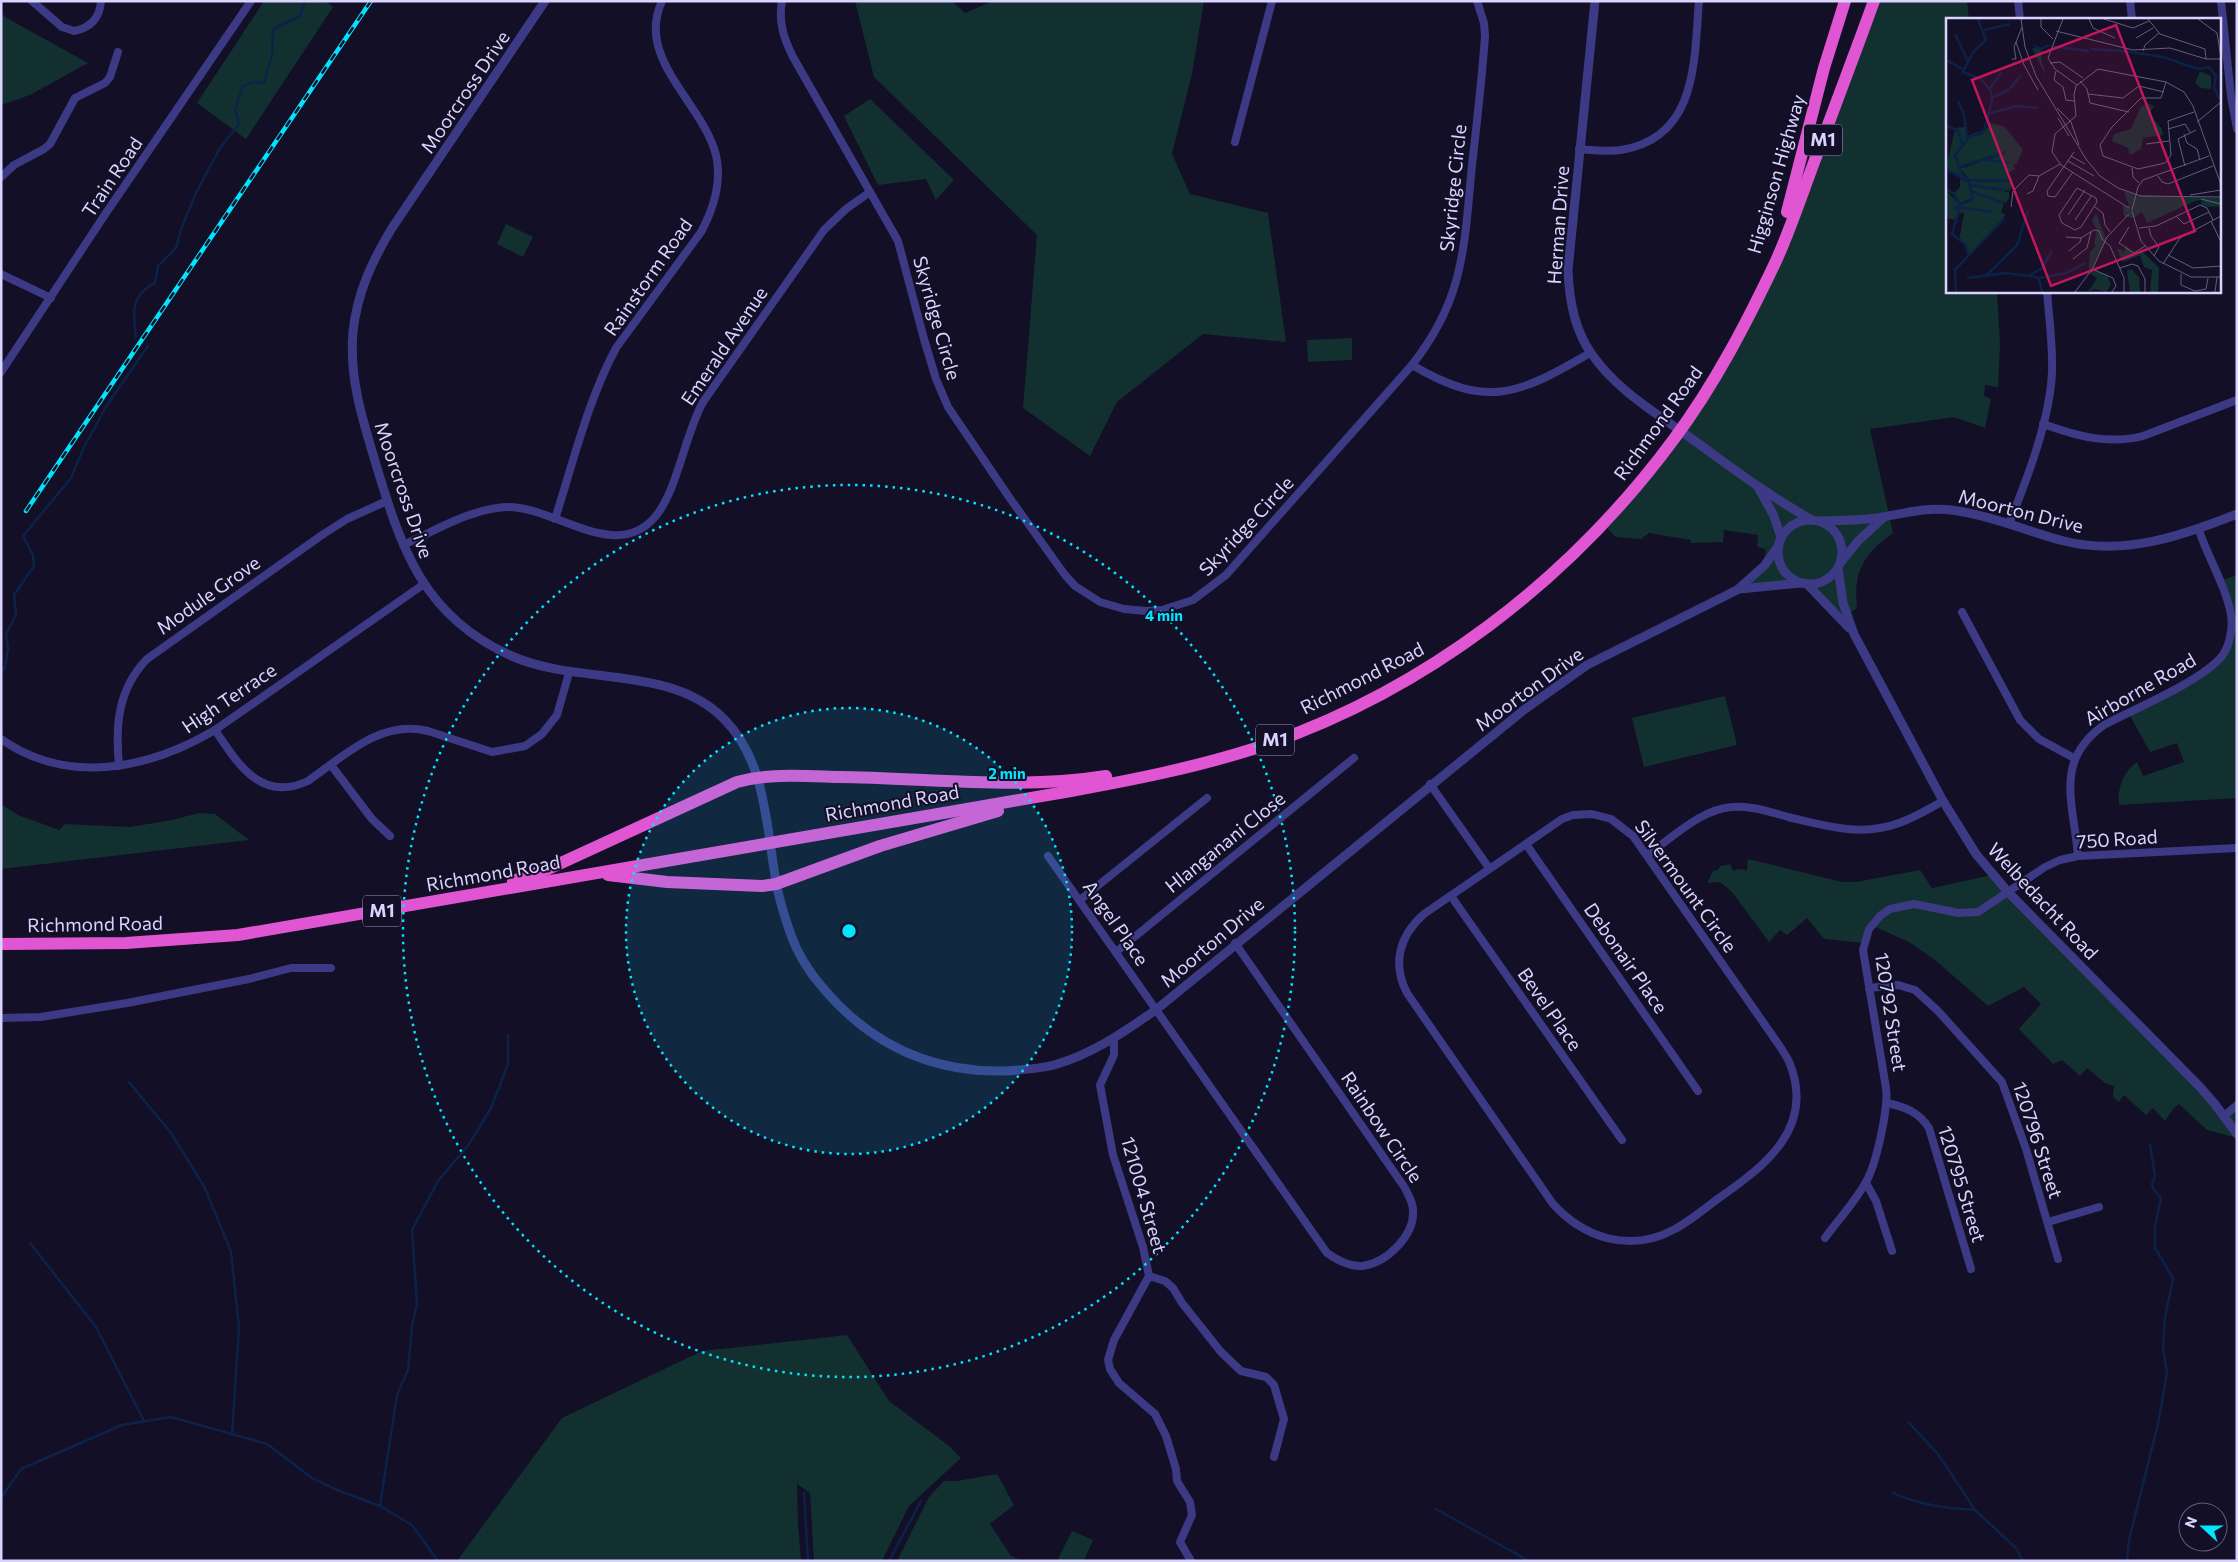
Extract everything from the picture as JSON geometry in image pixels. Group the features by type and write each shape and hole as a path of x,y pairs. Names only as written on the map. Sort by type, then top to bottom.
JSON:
{"highway":[{"name":"Higginson Highway","path":"1767,276 1798,174 1826,60 1845,1"},
{"name":"Higginson Highway","path":"1767,276 1775,263 1793,219 1874,1"},
{"name":"Richmond Road","path":"1,944 67,945 192,940 289,927 1071,791 1195,766 1255,748 1337,716 1418,673 1468,641 1517,604 1584,544 1616,511 1686,423 1731,349 1767,276"},
{"path":"452,899 548,869 737,782 757,777 870,777 1043,783 1072,782 1128,773 1195,766"},
{"path":"597,874 667,882 762,886 776,884 880,846 944,826 1071,791"}],"street":[{"path":"32,1 62,27 74,31 83,28 96,19 101,1"},
{"name":"Train Road","path":"1,372 251,1"},
{"name":"Moorcross Drive","path":"545,1 392,228 375,257 363,284 354,328 352,373 365,428 387,501 403,545 424,584 443,608 479,638 513,657 535,665 569,673 662,685 706,704 723,718 741,738 757,777 768,828"},
{"name":"Rainstorm Road","path":"555,519 594,398 609,362 616,348 701,232 716,194 718,169 713,144 658,50 656,27 662,1"},
{"name":"Skyridge Circle","path":"782,1 780,10 782,29 788,46 898,241 936,380 948,407 1009,497 1075,586 1091,597 1114,607 1135,611 1162,610 1193,600 1214,586 1412,365 1445,315 1461,268 1485,36 1484,23 1477,1"},
{"path":"1235,142 1272,1"},
{"name":"Herman Drive","path":"1595,1 1570,240 1569,288 1577,322 1590,352 1617,384 1758,487 1783,504 1815,520"},
{"path":"1579,149 1620,150 1638,146 1661,132 1675,117 1691,86 1699,1"},
{"path":"2018,1 2020,18"},
{"path":"2130,1 2132,18"},
{"path":"2221,1 2231,96 2237,129"},
{"path":"1,177 14,165 50,144 76,98 105,83 110,77 118,52"},
{"name":"Emerald Avenue","path":"403,545 487,510 509,507 603,534 614,535 633,532 645,527 655,517 668,494 696,414 703,402 824,230 846,209 870,192"},
{"path":"1,274 51,298"},
{"path":"2010,524 2044,424 2052,374 2047,292"},
{"path":"1412,365 1458,388 1504,391 1527,386 1542,380 1590,352"},
{"path":"2044,424 2092,439 2128,440 2237,400"},
{"name":"Herman Drive","path":"1758,487 1774,514 1780,541"},
{"name":"Module Grove","path":"119,766 117,735 120,708 130,680 147,659 335,526 387,501"},
{"name":"Moorton Drive","path":"1815,520 1884,517 1915,510 1949,510 1979,515 2065,541 2107,546 2152,542 2198,530 2237,514"},
{"name":"Moorton Drive","path":"1840,565 1858,541 1884,517"},
{"path":"1815,520 1830,526 1839,536 1842,549 1840,565 1825,581 1804,584 1790,577 1782,568 1778,557 1780,541 1794,524 1815,520"},
{"name":"Airborne Road","path":"2078,856 2070,799 2070,778 2074,758 2090,735 2104,725 2204,672 2223,654 2232,628 2231,616 2198,530"},
{"name":"Moorton Drive","path":"768,828 776,884 792,938 808,970 844,1013 862,1028 894,1048 934,1064 972,1071 1035,1069 1066,1061 1085,1055 1114,1039 1157,1009 1430,784 1525,709 1588,665 1737,590 1764,566 1780,541"},
{"name":"Welbedacht Road","path":"1840,565 1843,603 1854,634 1943,801 1976,854 2008,892 2194,1081 2237,1134"},
{"name":"High Terrace","path":"1,739 27,753 62,764 91,768 138,763 178,750 215,730 424,584"},
{"name":"Moorton Drive","path":"1737,590 1804,584"},
{"name":"Welbedacht Road","path":"1804,584 1854,634"},
{"path":"1962,612 2020,720 2039,739 2074,758"},
{"path":"215,730 240,766 258,781 266,785 280,787 298,786 382,732 406,727 428,731 492,752 525,746 542,734 557,715 569,673"},
{"name":"Hlanganani Close","path":"1116,952 1354,758"},
{"path":"331,765 372,819 390,836"},
{"path":"1430,784 1489,868"},
{"path":"1080,900 1207,798"},
{"path":"1647,855 1699,819 1720,809 1732,807 1760,810 1836,828 1859,831 1896,824 1943,801"},
{"name":"Silvermount Circle","path":"1592,814 1611,819 1620,824 1647,855 1790,1064 1795,1082 1796,1103 1790,1130 1779,1149 1761,1168 1674,1230 1649,1239 1616,1241 1583,1229 1562,1214 1553,1204 1407,993 1399,969 1400,949 1403,940 1415,922 1489,868 1562,820 1573,815 1592,814"},
{"name":"Debonair Place","path":"1526,844 1698,1091"},
{"name":"750 Road","path":"2008,892 2052,863 2078,856 2237,848"},
{"name":"Angel Place","path":"1048,856 1157,1009"},
{"name":"120792 Street","path":"1824,1238 1866,1183 1872,1169 1887,1103 1864,958 1864,942 1869,929 1881,915 1890,909 1906,904 1971,913 1986,907 2008,892"},
{"name":"Bevel Place","path":"1451,896 1622,1140"},
{"name":"Rainbow Circle","path":"1157,1009 1326,1253 1347,1264 1362,1266 1380,1260 1390,1252 1399,1244 1410,1229 1413,1210 1408,1194 1235,943"},
{"path":"1,1018 41,1017 127,1003 249,979 291,968 330,968"},
{"name":"120796 Street","path":"1869,988 1898,985 1915,990 1933,1006 1997,1074 2010,1101 2058,1259"},
{"name":"121004 Street","path":"1114,1039 1114,1055 1100,1085 1113,1155 1142,1247 1149,1276 1114,1340 1108,1360 1110,1368 1119,1383 1155,1414 1166,1436 1176,1469 1177,1481 1190,1502 1192,1514 1180,1542 1191,1561"},
{"name":"120795 Street","path":"1887,1103 1901,1106 1916,1113 1929,1128 1971,1269"},
{"path":"2224,1116 2237,1105"},
{"path":"1866,1183 1876,1201 1892,1251"},
{"path":"2048,1222 2099,1207"},
{"path":"1149,1276 1165,1281 1173,1288 1182,1303 1221,1352 1241,1371 1266,1377 1274,1385 1284,1419 1274,1457"}],"green space":[{"path":"264,1 325,1 333,7 246,139 197,103"},
{"path":"855,1 952,1 965,13 993,1 1204,1 1192,74 1172,154 1190,194 1268,213 1286,342 1203,334 1117,402 1090,456 1023,408 1037,235 874,77"},
{"path":"1875,1 1967,1 1969,18 1946,18 1946,292 1997,292 2000,344 1998,387 1985,385 1984,396 1991,399 1985,428 1954,417 1870,429 1893,533 1875,548 1863,564 1857,584 1857,608 1841,619 1806,585 1737,590 1764,565 1766,549 1757,547 1758,535 1724,530 1723,542 1691,543 1691,540 1649,533 1641,539 1616,537 1604,525 1649,473 1748,320"},
{"path":"1,12 5,17 88,63 30,95 1,105"},
{"path":"870,99 954,180 936,200 926,179 878,185 844,116"},
{"path":"506,224 533,237 523,257 497,244"},
{"path":"1352,338 1352,360 1308,362 1307,340"},
{"path":"2237,575 2237,798 2119,805 2122,781 2137,762 2143,776 2184,762 2177,743 2150,752 2128,712 2217,662 2232,627 2220,581"},
{"path":"1725,696 1737,745 1644,767 1632,718"},
{"path":"1,804 18,815 59,830 65,824 129,827 167,821 199,813 215,814 249,840 1,869"},
{"path":"1748,859 1842,882 1856,882 1920,870 1932,888 1992,875 2223,1115 2237,1105 2237,1138 2207,1130 2179,1104 2165,1121 2153,1108 2146,1115 2124,1095 2119,1102 2113,1097 2114,1086 2105,1083 2087,1068 2080,1076 2062,1060 2053,1064 2019,1029 2041,1004 2024,987 1988,1006 1935,960 1909,942 1871,925 1864,943 1824,939 1807,918 1787,935 1780,930 1769,942 1732,892 1720,882 1707,883 1713,871 1718,870 1721,866 1730,864 1733,871 1739,869 1747,870"},
{"path":"847,1335 889,1401 949,1446 961,1458 909,1506 882,1561 814,1561 810,1493 797,1484 801,1561 457,1561 562,1418 702,1351"},
{"path":"997,1474 1014,1505 990,1524 1011,1556 1023,1561 897,1561 929,1497 944,1481 957,1481"},
{"path":"1072,1531 1093,1540 1084,1561 1057,1561"}],"waterway":[{"path":"136,337 134,313 137,299 141,293 155,283 158,266 176,248 181,229 197,191 220,148 239,124 235,110 242,87 252,82 264,83 272,55 273,29 300,16 305,1"},
{"path":"1,672 5,668 8,648 6,634 16,615 14,595 34,566 33,555 23,536 71,478 83,449 107,405 148,346"},
{"path":"380,1506 397,1395 408,1370 412,1325 417,1304 412,1230 438,1181 470,1143 492,1106 508,1064 508,1035"},
{"path":"129,1082 171,1133 205,1188 231,1252 239,1327 232,1435"},
{"path":"2127,1561 2129,1540 2158,1424 2167,1373 2163,1348 2165,1318 2173,1278 2155,1248 2155,1226 2161,1198 2154,1190 2152,1184 2155,1176 2150,1145"},
{"path":"30,1243 96,1327 144,1421"},
{"path":"1,1498 21,1469 122,1425 171,1417 267,1444 312,1478 337,1490 380,1506 412,1525 438,1561"},
{"path":"1908,1422 1938,1454 1975,1510 2016,1548 2023,1561"},
{"path":"804,1493 808,1561"},
{"path":"1893,1493 1933,1505 1974,1510"},
{"path":"889,1561 921,1501"},
{"path":"1436,1509 1529,1561"}],"railway":[{"path":"26,511 371,1"}]}
